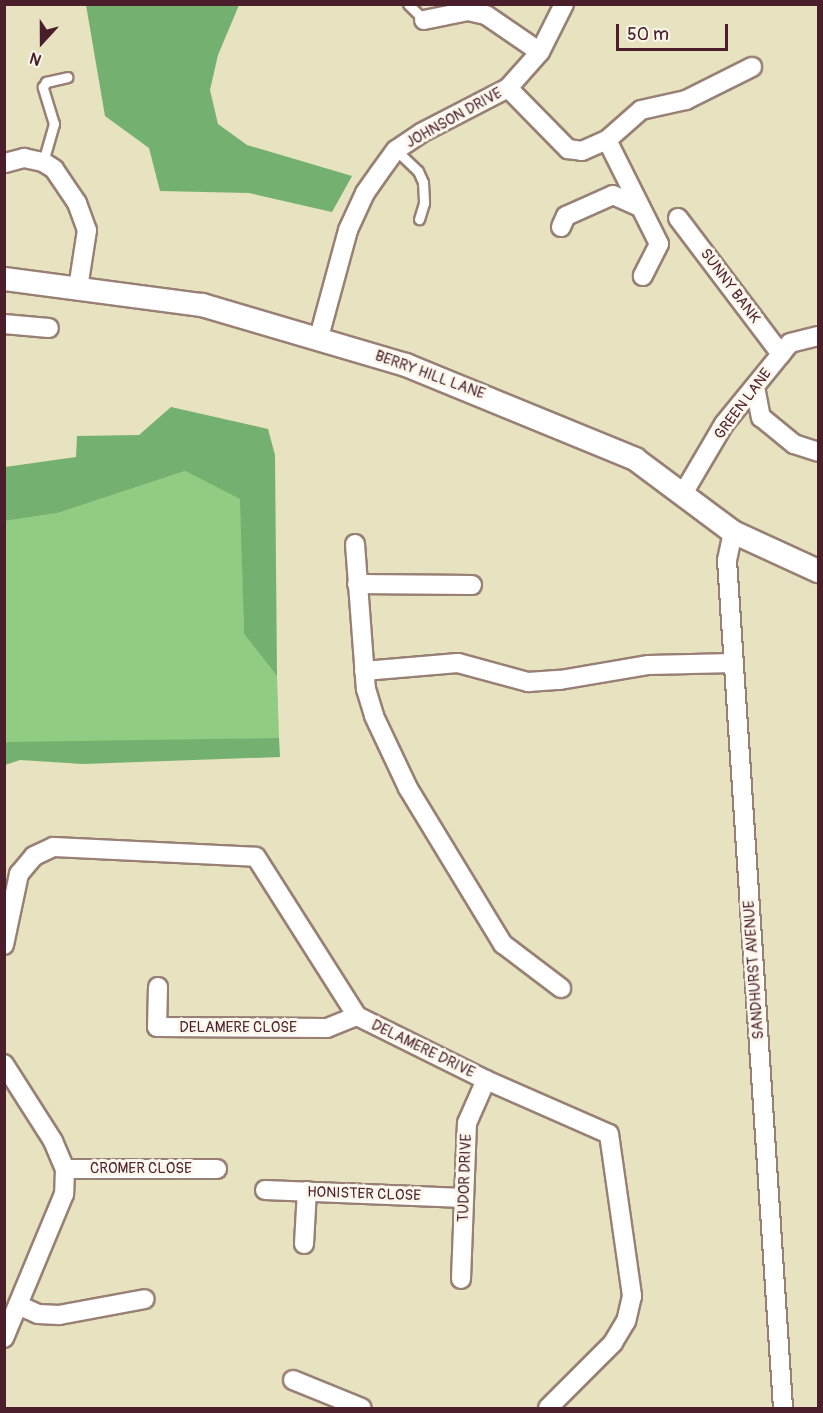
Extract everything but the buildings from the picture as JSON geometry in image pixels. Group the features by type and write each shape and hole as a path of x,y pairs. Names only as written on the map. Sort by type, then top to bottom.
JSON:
{"street":[{"name":"JOHNSON DRIVE","path":"320,337 348,230 365,193 396,150 508,88 540,52 564,4"},
{"path":"423,20 468,11 486,15 540,52"},
{"path":"508,88 568,149 582,151 607,140 640,110 686,100 752,67"},
{"path":"607,140 659,244 643,276"},
{"path":"5,163 24,158 42,162 63,180 87,230 78,288"},
{"path":"561,227 566,216 613,195 640,207"},
{"name":"SUNNY BANK","path":"678,218 781,354"},
{"name":"BERRY HILL LANE","path":"4,279 202,305 320,337 406,365 580,433 635,459 684,492 734,532 819,572"},
{"path":"4,324 49,328"},
{"name":"GREEN LANE","path":"684,492 724,424 790,343 819,336"},
{"path":"755,387 761,417 794,444 819,452"},
{"name":"SANDHURST AVENUE","path":"734,532 727,560 783,1408"},
{"path":"355,544 364,671 374,716 408,788 503,944 561,988"},
{"path":"357,584 472,585"},
{"path":"364,671 458,663 528,682 649,665 734,663"},
{"name":"DELAMERE DRIVE","path":"4,945 19,874 34,856 53,847 256,857 357,1016 486,1080 609,1134 632,1296 626,1321 613,1343 548,1408"},
{"name":"DELAMERE CLOSE","path":"158,987 157,1027 327,1028 357,1016"},
{"path":"4,1064 53,1141 65,1169 64,1194 4,1338"},
{"name":"TUDOR DRIVE","path":"461,1280 467,1123 486,1080"},
{"name":"CROMER CLOSE","path":"65,1169 217,1169"},
{"name":"HONISTER CLOSE","path":"265,1190 464,1198"},
{"path":"304,1244 307,1191"},
{"path":"18,1305 38,1314 58,1315 145,1299"},
{"path":"293,1380 362,1408"}],"lane":[{"path":"408,4 423,20"},
{"path":"42,162 54,124 43,87 46,82 67,77"},
{"path":"396,150 418,171 423,182 424,203 419,219"}],"green space":[{"path":"86,5 239,5 218,55 210,90 218,124 247,145 352,176 332,212 249,193 160,191 149,148 105,116"},
{"path":"171,407 268,429 275,455 277,676 244,634 240,499 185,471 58,513 5,521 5,467 76,457 77,436 139,435"},
{"path":"185,471 241,499 244,634 277,676 279,738 5,743 5,521 58,513"},
{"path":"279,738 280,757 83,764 20,760 5,765 5,743 10,742"}]}
